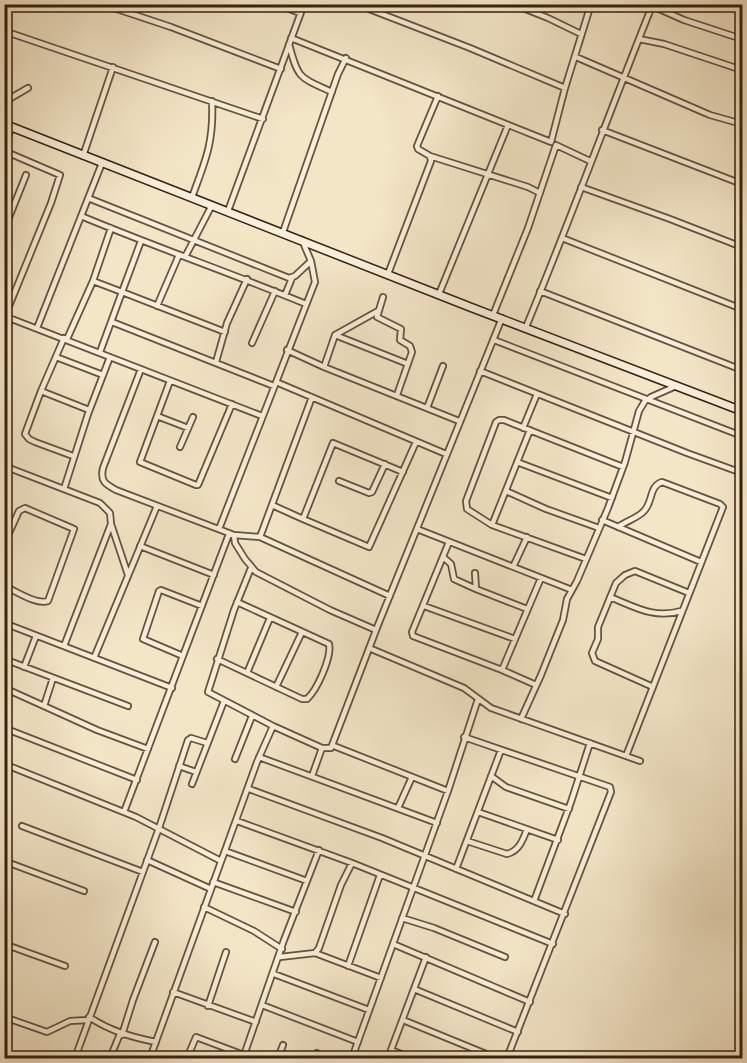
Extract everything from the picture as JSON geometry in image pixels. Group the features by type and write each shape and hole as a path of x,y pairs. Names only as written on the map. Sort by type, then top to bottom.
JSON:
{"street":[{"path":"102,4 171,27 281,69"},
{"path":"276,4 300,13"},
{"path":"228,211 304,4"},
{"path":"356,4 565,88"},
{"path":"513,4 581,34"},
{"path":"493,315 540,193 554,143 565,88 591,4"},
{"path":"526,327 639,39 650,5 684,20 742,39"},
{"path":"4,31 263,119"},
{"path":"639,39 664,44 742,70"},
{"path":"290,41 346,58 554,143 590,161"},
{"path":"290,41 296,70 303,79 332,92"},
{"path":"576,57 710,115 742,124"},
{"path":"283,232 346,58"},
{"path":"84,156 113,67"},
{"path":"4,102 28,88"},
{"path":"438,96 417,146 418,149 430,156 528,187 540,193"},
{"path":"192,197 210,146 213,125 212,101"},
{"path":"4,124 742,411"},
{"path":"439,294 508,125"},
{"path":"4,146 12,127"},
{"path":"602,130 742,184"},
{"path":"4,151 60,176 5,316 262,416"},
{"path":"388,273 431,161 430,156"},
{"path":"37,328 102,163"},
{"path":"4,232 6,219 26,175"},
{"path":"581,187 742,247"},
{"path":"88,198 292,278"},
{"path":"185,257 212,205"},
{"path":"81,216 306,304"},
{"path":"73,456 26,437 26,429 56,357 93,281 111,228"},
{"path":"562,238 742,309"},
{"path":"219,530 315,282 311,261 302,240"},
{"path":"100,352 141,241"},
{"path":"157,306 179,255"},
{"path":"285,295 292,278 311,261"},
{"path":"216,362 246,279"},
{"path":"93,281 225,332"},
{"path":"252,343 275,291"},
{"path":"540,291 742,370"},
{"path":"383,297 377,318 402,331 400,340 411,346 412,352 397,395"},
{"path":"324,367 335,335 378,311"},
{"path":"250,568 217,659 208,692 273,726 328,749 334,746 376,630 502,318"},
{"path":"112,322 312,397 446,454"},
{"path":"335,335 408,364"},
{"path":"494,340 742,436"},
{"path":"287,350 459,421"},
{"path":"56,357 103,375"},
{"path":"64,489 89,410 110,357"},
{"path":"427,408 443,366"},
{"path":"141,369 101,477 103,482 116,490 231,535 260,537 390,596"},
{"path":"480,371 742,473"},
{"path":"170,381 140,462 197,486 232,404"},
{"path":"521,719 563,620 566,602 612,498 639,411 647,399 676,386"},
{"path":"41,391 89,410"},
{"path":"523,428 537,394"},
{"path":"260,537 312,397"},
{"path":"157,416 188,428"},
{"path":"180,447 193,417"},
{"path":"586,559 492,525 467,509 466,501 496,422 504,420 623,467"},
{"path":"492,525 530,430"},
{"path":"272,505 369,547 416,442"},
{"path":"303,519 333,443 403,472"},
{"path":"517,462 612,498"},
{"path":"339,481 369,493 372,492 385,464"},
{"path":"4,466 100,503 106,507 112,518 64,646"},
{"path":"618,527 646,510 658,483 671,484 723,507 626,756"},
{"path":"506,491 546,509 599,528"},
{"path":"94,658 157,506"},
{"path":"4,544 19,512 25,508 74,529 48,601 44,603 37,601 4,586"},
{"path":"602,520 701,561"},
{"path":"111,524 128,575"},
{"path":"417,529 572,590"},
{"path":"231,535 250,568 330,610 376,630"},
{"path":"124,812 231,535"},
{"path":"513,567 527,537"},
{"path":"449,542 412,632 415,639 502,670 536,685"},
{"path":"140,546 214,575"},
{"path":"443,557 451,564 454,579 527,609"},
{"path":"653,687 595,661 592,653 598,639 598,627 620,578 635,571 689,593"},
{"path":"476,573 476,589"},
{"path":"502,670 541,578"},
{"path":"183,656 143,639 159,591 202,606"},
{"path":"610,597 654,614 663,615 682,610"},
{"path":"217,659 302,699 307,699 315,690 330,647 329,644 237,602"},
{"path":"424,606 515,639"},
{"path":"248,674 270,618"},
{"path":"4,623 172,688"},
{"path":"276,687 302,632"},
{"path":"24,666 36,636"},
{"path":"369,648 464,688 491,708 640,761"},
{"path":"4,659 128,706"},
{"path":"44,706 52,678"},
{"path":"4,688 97,730 148,748"},
{"path":"352,1059 412,887 437,823 478,699"},
{"path":"192,784 224,701"},
{"path":"235,759 252,716"},
{"path":"150,1059 259,757 273,726"},
{"path":"5,730 136,780"},
{"path":"464,737 610,787 611,792 507,1059"},
{"path":"75,1059 190,738 207,743"},
{"path":"534,900 569,809 590,742"},
{"path":"334,746 448,791"},
{"path":"312,776 322,748"},
{"path":"456,869 501,750"},
{"path":"259,757 437,823"},
{"path":"4,764 124,812 221,861"},
{"path":"179,766 196,772"},
{"path":"491,776 506,787 569,809"},
{"path":"398,808 412,777"},
{"path":"249,789 294,804 424,855 565,914"},
{"path":"478,812 558,840"},
{"path":"237,821 319,850 553,944"},
{"path":"22,826 143,872"},
{"path":"467,841 507,854 513,852 521,843 527,829"},
{"path":"187,1059 196,1038 244,1057 319,850"},
{"path":"225,851 308,881"},
{"path":"147,860 211,889"},
{"path":"4,861 84,891"},
{"path":"315,953 351,863"},
{"path":"348,966 380,875"},
{"path":"213,882 296,912"},
{"path":"204,907 282,949"},
{"path":"402,918 434,928 505,957"},
{"path":"110,1059 155,942"},
{"path":"4,944 65,966"},
{"path":"393,944 530,1002"},
{"path":"208,1006 226,952"},
{"path":"280,957 315,953 381,978"},
{"path":"388,1059 426,957"},
{"path":"274,974 369,1010"},
{"path":"414,988 518,1032"},
{"path":"173,992 256,1022"},
{"path":"262,1005 358,1042"},
{"path":"4,1017 47,1032 70,1021 89,1018 121,1034 156,1042"},
{"path":"403,1020 496,1059"},
{"path":"278,1059 283,1045"},
{"path":"391,1050 411,1059"}]}
